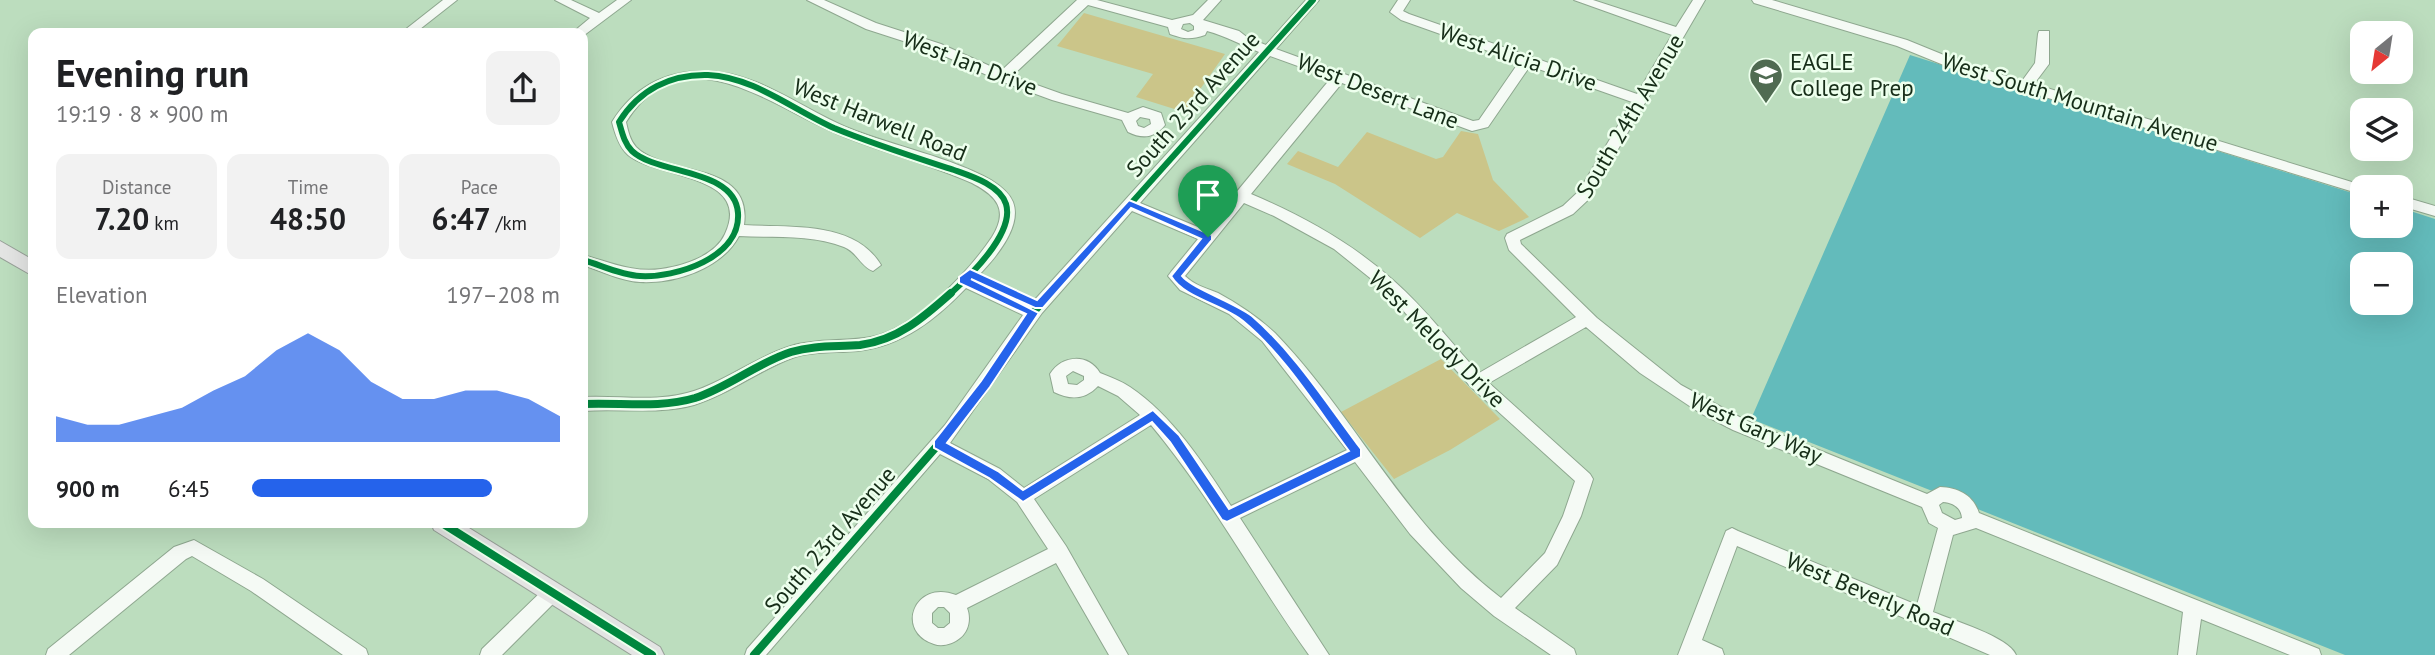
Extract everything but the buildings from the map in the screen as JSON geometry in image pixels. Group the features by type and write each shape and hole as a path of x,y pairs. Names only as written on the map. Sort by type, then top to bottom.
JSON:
{"main road":[{"path":"0,248 28,266"},
{"path":"450,528 652,655"}],"street":[{"path":"414,28 451,0"},
{"path":"561,0 600,18"},
{"path":"585,28 625,0"},
{"name":"West Ian Drive","path":"813,0 871,26 936,47 1003,77 1057,97 1130,118"},
{"path":"1003,77 1084,1 1175,25 1183,20 1198,26 1215,0"},
{"name":"South 23rd Avenue","path":"754,655 939,445 978,394 1036,309 1313,0"},
{"path":"1580,0 1680,33"},
{"name":"South 24th Avenue","path":"1512,238 1577,204 1699,0"},
{"name":"West South Mountain Avenue","path":"1758,0 1902,43 1956,65 2350,185"},
{"name":"West Alicia Drive","path":"1400,6 1527,60 1640,100"},
{"name":"West Desert Lane","path":"1198,26 1220,35 1230,43 1243,41 1472,126 1483,124 1527,60"},
{"path":"2025,86 2042,64 2044,34"},
{"name":"West Harwell Road","path":"734,230 738,214 734,196 715,183 636,154 623,140 619,122 628,105 646,89 677,77 708,75 732,78 833,127 973,177 996,190 1007,204 1008,224 996,245 966,277"},
{"path":"1340,76 1176,276 1183,285 1245,316 1274,343 1438,555 1501,610 1567,655"},
{"name":"West Melody Drive","path":"1242,196 1279,212 1339,245 1390,286 1477,382 1584,479 1572,516 1551,559 1501,610"},
{"path":"1129,204 1208,237"},
{"path":"2413,205 2435,211"},
{"path":"588,261 638,276 668,275 700,264 724,247 734,230 824,237 850,243 863,251 873,265"},
{"name":"West Gary Way","path":"1512,238 1514,246 1586,320 1656,377 1710,412 1929,502"},
{"path":"588,404 675,403 702,397 763,363 792,352 881,341 906,330 934,309 966,277 1036,309"},
{"path":"1477,382 1586,320"},
{"path":"1093,377 1114,385 1153,415 1175,438 1320,655"},
{"path":"1023,497 1153,415"},
{"path":"939,445 994,474 1023,497 1060,552 1119,655"},
{"path":"1227,516 1357,453"},
{"path":"1972,518 1970,523 1960,528 1947,526 1931,512 1929,502 1940,494 1951,495 1966,504 1972,518 2312,655"},
{"path":"1923,616 1947,526"},
{"name":"West Beverly Road","path":"1689,650 1732,536 1923,616 2007,655"},
{"path":"55,655 188,549 200,548 359,655"},
{"path":"956,604 1060,552"},
{"path":"489,655 552,593"},
{"path":"2187,655 2193,607"},
{"path":"1689,650 1715,655"}],"shaded area":[{"path":"1084,13 1225,54 1184,112 1136,97 1153,74 1057,46"},
{"path":"1461,131 1478,134 1493,180 1529,217 1499,231 1457,213 1420,238 1335,184 1287,164 1298,151 1338,167 1367,132 1436,159 1443,157"},
{"path":"1441,359 1500,419 1450,450 1394,479 1341,412"}],"water":[{"path":"1910,55 2350,192 2350,238 2413,238 2413,212 2435,219 2435,655 2345,655 1751,419"}],"cycle path":[{"path":"754,655 951,430 1036,309 1313,0"},
{"path":"588,262 640,276 670,273 687,269 717,253 736,229 738,213 734,200 725,189 712,181 636,154 623,136 619,122 626,110 644,92 667,81 692,76 722,76 738,80 833,127 977,179 994,189 1006,202 1008,216 1002,233 973,272 936,307 895,335 872,343 812,348 789,353 721,387 678,402 588,404"},
{"path":"450,528 652,655"}],"place":[{"name":"EAGLE College Prep","path":"1766,105"}],"route":[{"path":"1129,204 1208,237 1176,276 1183,285 1245,316 1274,343 1357,453 1227,516 1175,438 1153,415 1023,497 994,474 939,445 964,415 1033,313 963,280 970,273 1039,305 1129,204"}]}
